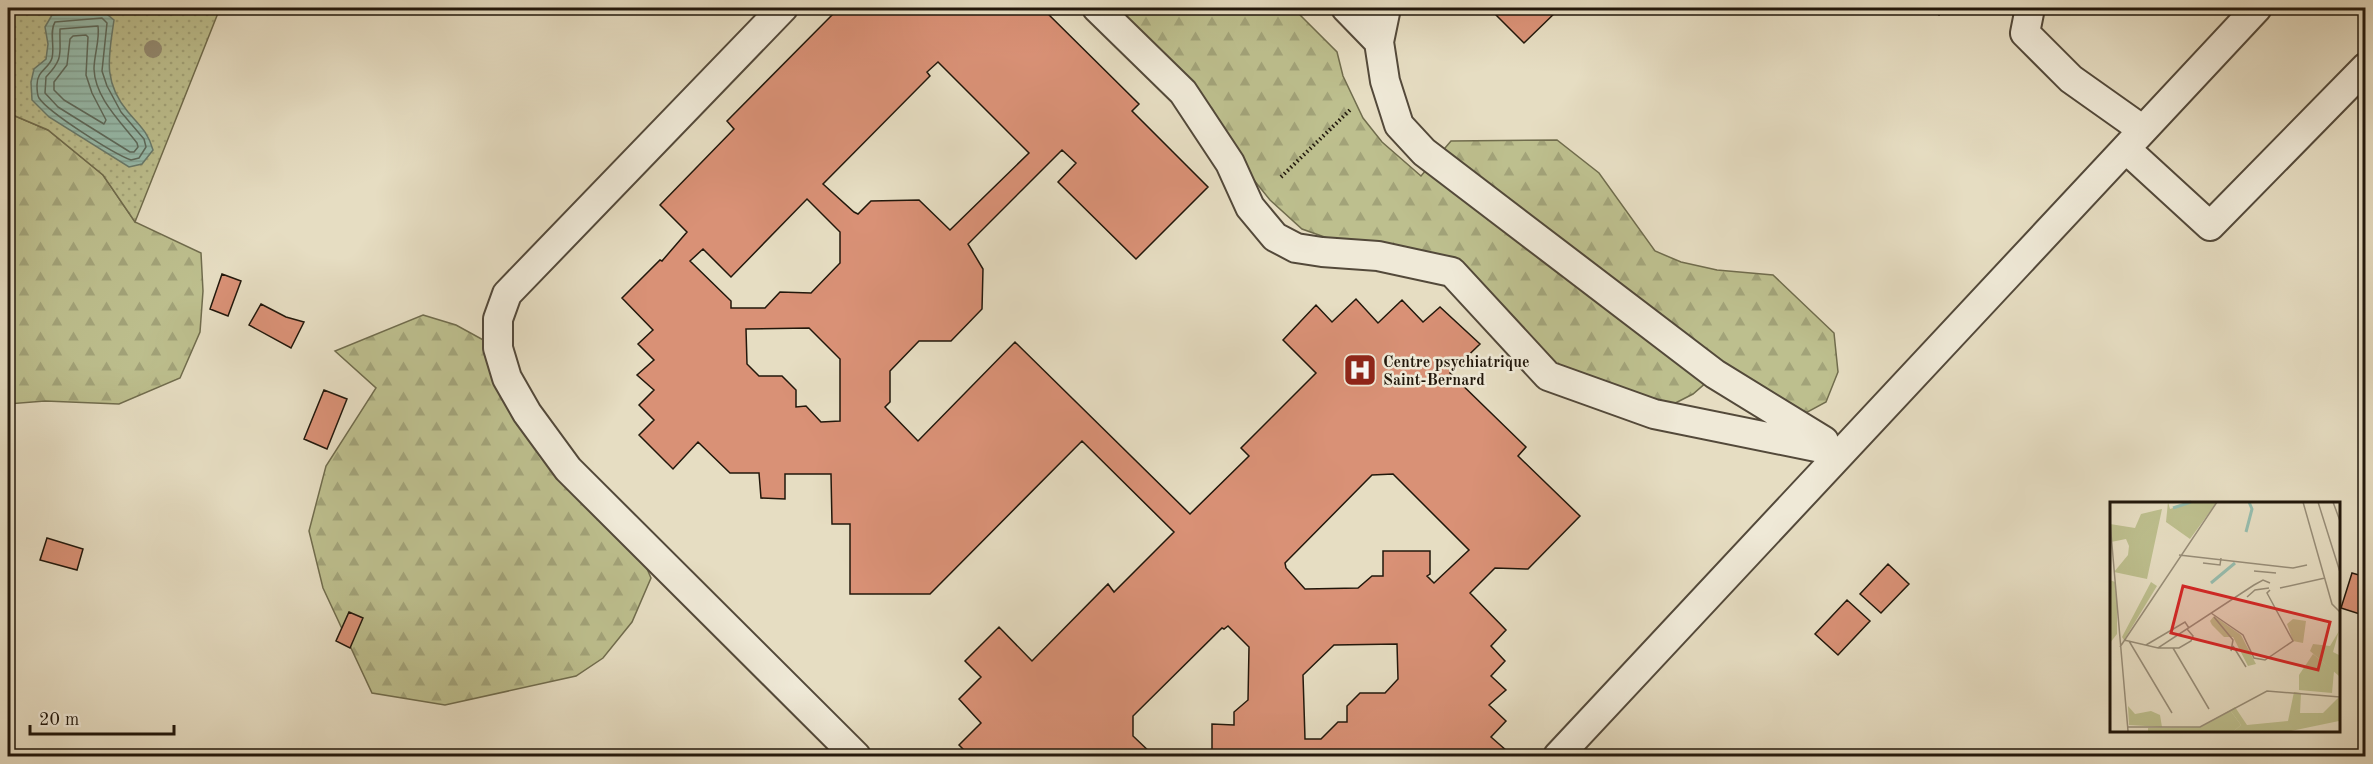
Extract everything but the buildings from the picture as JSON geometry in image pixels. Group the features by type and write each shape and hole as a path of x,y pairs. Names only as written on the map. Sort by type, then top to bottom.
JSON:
{"lane":[{"path":"783,8 507,294 498,319 498,348 507,378 527,413 568,469 856,756"},
{"path":"1097,8 1183,92 1230,163 1250,207 1275,237 1296,248 1378,256 1452,272 1548,376 1654,414 1841,452"},
{"path":"1346,8 1379,42"},
{"path":"1386,8 1379,42 1385,81 1400,125 1424,152 1715,374 1841,452"},
{"path":"2031,8 2025,33 2134,139 2210,226 2366,67"},
{"path":"1558,756 2257,8"}],"path":[{"path":"1250,207 1356,104"}],"green space":[{"path":"8,8 220,8 135,222 103,175 48,130 8,113"},
{"path":"1098,8 1293,8 1337,52 1343,76 1363,118 1382,142 1421,176 1451,141 1557,140 1599,173 1655,251 1681,262 1717,270 1773,275 1834,333 1838,372 1826,402 1791,421 1715,375 1693,394 1654,414 1548,376 1452,272 1378,256 1302,229 1270,200 1183,92"},
{"path":"8,113 48,130 103,175 135,222 201,253 203,291 200,332 180,378 119,404 45,401 8,404"},
{"path":"423,315 456,325 498,348 507,378 632,534 651,578 632,622 603,658 576,676 445,705 372,693 323,588 309,531 326,466 376,388 335,351"}],"water":[{"path":"103,11 114,20 109,68 114,90 146,134 153,150 142,164 129,167 49,117 32,100 31,82 34,69 46,59 48,44 45,27 52,15"}],"place":[{"name":"Centre psychiatrique Saint-Bernard","path":"1360,370"}]}
